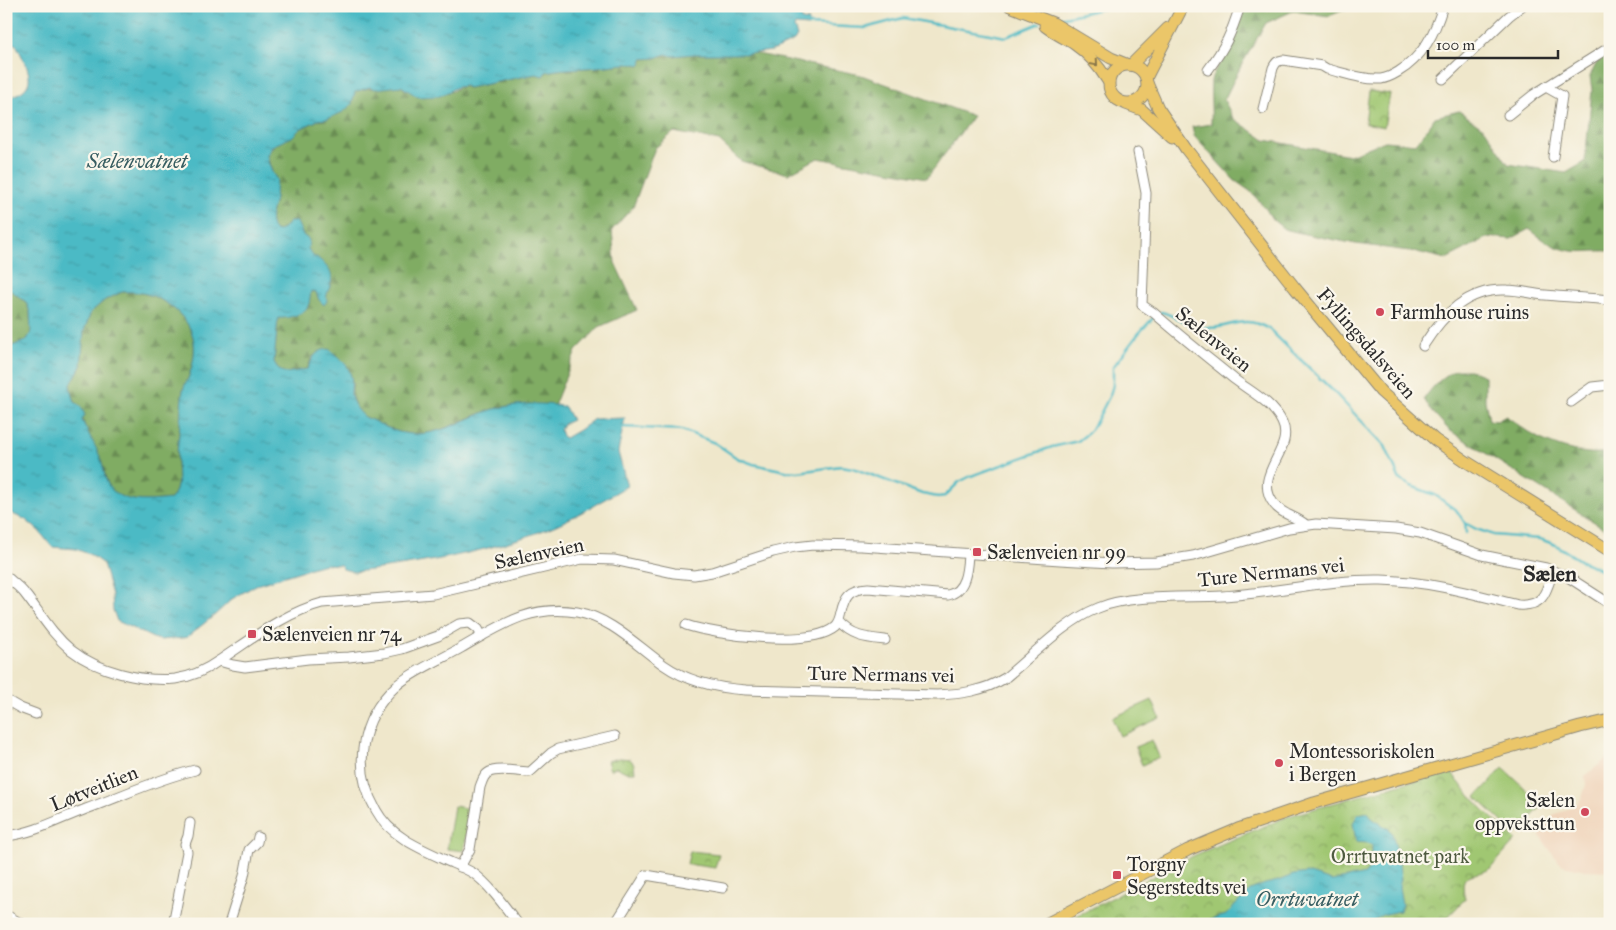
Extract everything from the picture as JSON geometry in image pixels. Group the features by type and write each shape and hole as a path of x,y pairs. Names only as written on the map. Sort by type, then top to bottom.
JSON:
{"main road":[{"path":"1010,6 1067,30 1106,55 1140,69 1147,80"},
{"path":"1028,13 1088,55 1108,81 1110,93 1114,98 1124,103 1130,103 1145,94 1147,80 1183,6"},
{"path":"1108,81 1114,70 1129,65 1173,24"},
{"name":"Fyllingsdalsveien","path":"1147,80 1158,108 1186,150 1295,288 1381,392 1435,440 1466,462 1610,551"},
{"name":"Fyllingsdalsveien","path":"1124,103 1142,110 1186,150"},
{"path":"1046,924 1180,854 1244,826 1314,803 1610,720"}],"street":[{"path":"1208,70 1219,56 1230,36 1240,6"},
{"path":"1264,109 1273,68 1278,60 1322,66 1327,69 1365,77 1384,79 1403,69 1416,59 1424,49 1438,23 1443,6"},
{"path":"1443,79 1483,39 1522,6"},
{"path":"1508,114 1532,95 1610,47"},
{"path":"1546,87 1562,96 1552,157"},
{"name":"Sælenveien","path":"1138,152 1146,193 1142,305 1157,315 1224,371 1261,398 1276,413 1284,426 1285,436 1284,443 1269,473 1268,492 1273,502 1282,511 1306,525"},
{"path":"1423,346 1437,324 1447,313 1482,293 1495,290 1509,290 1544,295 1610,300"},
{"path":"1571,402 1592,387 1610,385"},
{"name":"Sælenveien","path":"6,576 24,592 42,618 64,643 85,660 120,673 138,677 175,679 205,670 282,620 310,606 350,600 433,594 582,559 614,560 674,573 694,575 712,572 773,552 813,545 861,546 968,555 1112,563 1156,562 1193,556 1274,532 1306,525 1328,525 1409,531 1482,555 1535,565 1553,571 1579,584 1610,604"},
{"path":"686,625 702,631 773,638 818,635 828,632 839,622 844,603 851,592 857,589 868,588 954,594 962,585 966,576 968,555"},
{"name":"Ture Nermans vei","path":"518,924 473,873 419,848 389,827 376,811 367,790 362,773 362,747 369,723 382,702 396,686 407,678 519,616 540,611 560,610 579,612 616,629 665,666 692,680 735,690 937,696 968,692 995,684 1005,678 1064,628 1090,612 1112,603 1145,599 1233,595 1381,580 1446,587 1529,606 1535,604 1544,594 1553,571"},
{"path":"839,622 864,638 885,640"},
{"path":"219,661 246,667 308,659 364,656 402,649 438,636 459,624 470,623 478,629 482,636"},
{"path":"6,700 36,714"},
{"path":"460,867 470,849 480,787 487,773 498,770 530,772 558,749 615,736"},
{"name":"Løtveitlien","path":"6,836 19,835 41,828 134,790 195,770"},
{"path":"173,924 187,852 185,844 190,823"},
{"path":"229,924 244,876 249,850 257,842 258,837"},
{"path":"615,924 646,874 723,888"},
{"path":"6,915 22,924"}],"shaded area":[{"name":"Sælen oppveksttun","path":"1610,756 1610,871 1585,870 1563,865 1540,836 1540,832 1555,814 1576,804 1582,798 1586,785 1585,776"}],"green space":[{"path":"1245,6 1354,6 1329,16 1293,11 1266,23 1224,100 1233,118 1265,140 1350,155 1385,141 1416,144 1435,117 1459,111 1485,129 1508,164 1566,173 1585,162 1592,90 1590,76 1597,62 1610,52 1610,251 1580,252 1558,248 1529,229 1511,239 1489,237 1446,259 1417,252 1356,244 1284,229 1272,219 1250,191 1234,180 1194,136 1192,127 1211,124 1212,77 1227,54"},
{"path":"753,53 861,75 973,116 927,178 818,158 788,174 741,161 719,141 674,132 655,148 633,207 612,230 615,263 637,310 599,327 576,351 554,406 528,405 503,407 436,431 415,434 404,433 384,426 365,417 361,413 353,402 353,383 322,351 312,357 307,369 286,373 279,370 274,362 278,318 309,302 311,291 316,292 319,300 326,296 332,281 308,249 309,240 303,235 296,222 291,221 280,231 274,230 272,226 271,218 277,180 272,172 267,155 275,144 292,137 300,129 318,120 327,119 352,104 353,94 362,90 401,86 406,90 446,92 461,87 468,88 536,74 543,76 546,72 559,70 624,64 641,65 642,59 656,58 666,54 673,56"},
{"path":"1369,91 1390,94 1384,127 1365,123"},
{"path":"6,287 26,302 30,312 31,333 26,341 6,348"},
{"path":"122,292 136,292 148,295 166,303 186,322 193,338 194,356 182,398 177,454 178,484 172,499 146,501 127,499 113,491 108,484 101,461 85,428 81,407 75,402 70,386 81,366 84,331 91,312 105,300"},
{"path":"1456,370 1470,370 1485,376 1485,401 1489,420 1497,421 1506,416 1538,438 1573,451 1601,453 1610,451 1610,532 1449,430 1430,409 1424,399 1438,382"},
{"path":"1152,700 1160,718 1120,736 1112,718"},
{"path":"1152,740 1159,757 1142,765 1135,747"},
{"path":"620,758 630,759 634,764 635,772 626,772 616,767 610,770 607,761"},
{"path":"1503,768 1543,805 1515,834 1476,797"},
{"name":"Orrtuvatnet park","path":"1450,770 1473,799 1516,840 1490,869 1468,876 1465,879 1463,889 1465,899 1441,924 1061,924 1195,855 1289,816"},
{"path":"454,806 471,809 464,851 447,849"},
{"path":"690,851 719,854 715,868 687,864"}],"water":[{"name":"Sælenvatnet","path":"6,6 798,6 801,8 802,20 809,21 808,26 795,25 797,36 794,41 772,51 747,54 672,56 666,54 656,58 642,59 641,65 624,64 552,71 546,72 543,76 536,74 468,88 465,86 457,87 440,96 418,97 401,86 375,89 370,87 355,92 352,104 343,112 327,119 318,120 300,129 292,137 272,146 267,155 272,172 277,180 271,218 272,226 274,230 280,231 291,221 297,222 303,235 309,240 308,249 330,271 332,279 327,301 324,305 319,300 316,292 311,291 309,304 305,310 292,317 278,318 274,362 279,370 286,373 307,369 317,353 329,349 349,369 351,396 360,412 365,417 404,433 415,434 436,431 494,409 525,404 546,404 565,407 572,420 563,424 560,430 565,438 594,419 625,418 618,452 627,486 560,523 492,547 423,562 354,572 343,569 341,565 326,564 256,585 232,599 187,637 160,640 117,621 103,564 91,555 76,549 52,547 39,531 26,520 6,511 6,348 26,341 31,333 30,312 26,302 6,287 6,98 24,90 29,78 25,63 17,46 15,44 6,45","holes":["122,292 149,295 160,299 172,307 186,322 193,338 194,356 182,398 177,455 177,485 171,499 137,500 129,499 114,492 107,483 101,459 82,420 85,415 81,407 75,402 70,386 81,366 84,331 91,312 105,300"]},
{"name":"Orrtuvatnet","path":"1368,812 1373,819 1392,833 1401,879 1399,887 1402,904 1400,911 1382,915 1370,924 1196,924 1226,915 1250,890 1293,875 1307,873 1332,881 1365,874 1369,869 1372,857 1372,845 1356,842 1353,823 1358,814"}],"waterway":[{"path":"1055,19 1109,6"},
{"path":"808,25 865,28 903,18 1006,37 1040,23"},
{"path":"1159,314 1161,312 1165,313 1201,327 1210,328 1250,322 1269,329 1333,391 1385,446 1400,480 1435,495 1457,511 1465,523 1476,529 1494,535 1540,539 1556,545 1581,561 1596,567 1610,578"},
{"path":"623,427 682,430 715,443 737,458 753,464 798,472 841,466 853,468 922,494 938,497 945,496 959,482 971,476 1052,447 1078,441 1088,433 1095,424 1110,395 1113,385 1113,367 1154,317"},
{"path":"1465,523 1466,533"}],"place":[{"name":"Farmhouse ruins","path":"1380,312"},
{"name":"Sælenveien nr 99","path":"977,552"},
{"name":"Sælenveien nr 74","path":"252,634"},
{"name":"Montessoriskolen i Bergen","path":"1279,763"},
{"name":"Sælen oppveksttun","path":"1585,812"},
{"name":"Torgny Segerstedts vei","path":"1117,875"}],"district":[{"name":"Sælen","path":"1550,573"}]}
